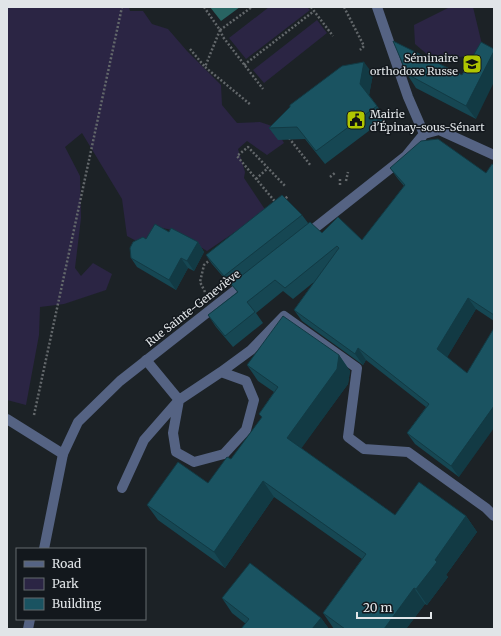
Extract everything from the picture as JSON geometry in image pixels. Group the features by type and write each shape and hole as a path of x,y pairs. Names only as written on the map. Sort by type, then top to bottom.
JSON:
{"street":[{"path":"377,7 408,97 424,134"},
{"path":"295,244 406,156 424,134 439,130 494,155"},
{"name":"Rue Sainte-Geneviève","path":"44,548 63,454 78,422 120,380 251,278"},
{"path":"122,488 144,440 179,400 251,350 284,316 357,368 348,437 364,449 408,452 486,508 494,516"},
{"path":"146,360 179,400 173,433 176,452 194,462 224,454 246,430 254,400 246,381 221,372"},
{"path":"7,419 63,454"}],"path":[{"path":"30,434 122,7"},
{"path":"204,7 223,36 263,90"},
{"path":"205,67 220,30 252,7"},
{"path":"311,7 333,36"},
{"path":"344,7 364,46 360,50"},
{"path":"244,65 314,11"},
{"path":"190,49 205,67 251,105"},
{"path":"288,138 311,166"},
{"path":"278,205 237,156 248,147 286,186"},
{"path":"256,179 268,168"},
{"path":"330,177 336,172"},
{"path":"272,210 288,196"},
{"path":"214,307 200,282 204,265 216,255"}],"green space":[{"path":"7,7 129,7 130,11 143,11 152,24 168,29 187,51 221,85 222,105 237,123 260,122 275,127 284,143 267,155 247,141 238,149 245,172 244,178 266,211 207,251 172,230 158,227 142,244 127,236 122,199 82,133 65,147 80,176 81,218 75,268 81,276 93,263 112,274 106,290 64,304 40,307 39,335 26,405 7,400"},
{"path":"269,7 307,7 310,10 246,59 229,38"},
{"path":"450,7 473,7 484,53 435,61 415,44 414,25"},
{"path":"317,20 327,33 264,83 253,70"}],"shaded area":[{"path":"210,7 240,7 221,21"}],"building":[{"path":"393,41 462,75 481,42 494,49 494,51 466,106 407,74"},
{"path":"364,62 360,84 377,106 316,151 297,127 269,128 290,107 290,105 342,66"},
{"path":"438,139 486,173 492,164 494,165 494,315 468,298 437,349 467,373 494,328 494,406 451,466 407,433 429,404 358,348 355,354 294,310 339,248 337,246 285,288 275,280 247,302 255,312 225,336 208,315 238,292 231,284 310,222 322,233 338,217 362,240 405,185 390,168 421,141"},
{"path":"282,195 302,215 224,276 206,255"},
{"path":"155,224 169,232 171,228 198,242 187,261 181,258 169,280 131,258 130,248 133,242 143,237 146,239"},
{"path":"283,316 339,355 337,369 287,438 395,515 419,482 466,516 435,560 437,562 416,589 414,588 384,629 345,629 323,613 366,554 263,481 214,552 147,505 178,462 208,483 227,457 231,459 262,417 259,414 278,387 247,365"},
{"path":"250,563 321,618 312,629 241,629 249,619 222,598"}],"place":[{"name":"Séminaire orthodoxe Russe","path":"472,64"},
{"name":"Mairie d'Épinay-sous-Sénart","path":"356,120"}]}
